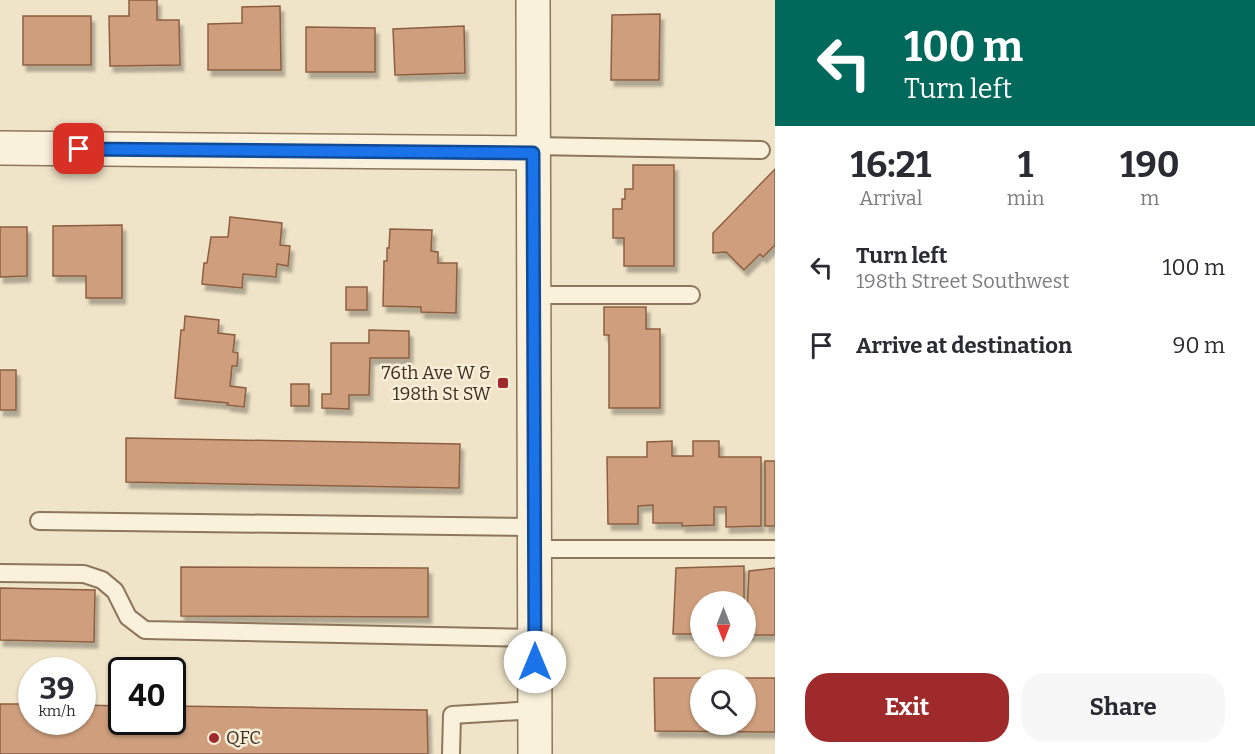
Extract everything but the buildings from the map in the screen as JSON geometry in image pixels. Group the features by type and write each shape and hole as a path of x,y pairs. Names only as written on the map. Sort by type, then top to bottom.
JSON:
{"street":[{"path":"533,0 535,754"},
{"path":"0,148 533,150"}],"lane":[{"path":"533,150 761,150"},
{"path":"533,295 691,295"},
{"path":"39,521 534,538 775,549"},
{"path":"0,573 84,574 102,580 115,591 128,617 145,630 535,638"},
{"path":"451,754 452,715 535,710"}],"place":[{"name":"76th Ave W & 198th St SW","path":"503,383"},
{"name":"QFC","path":"214,738"}],"route":[{"path":"79,149 533,153 535,662"}]}
